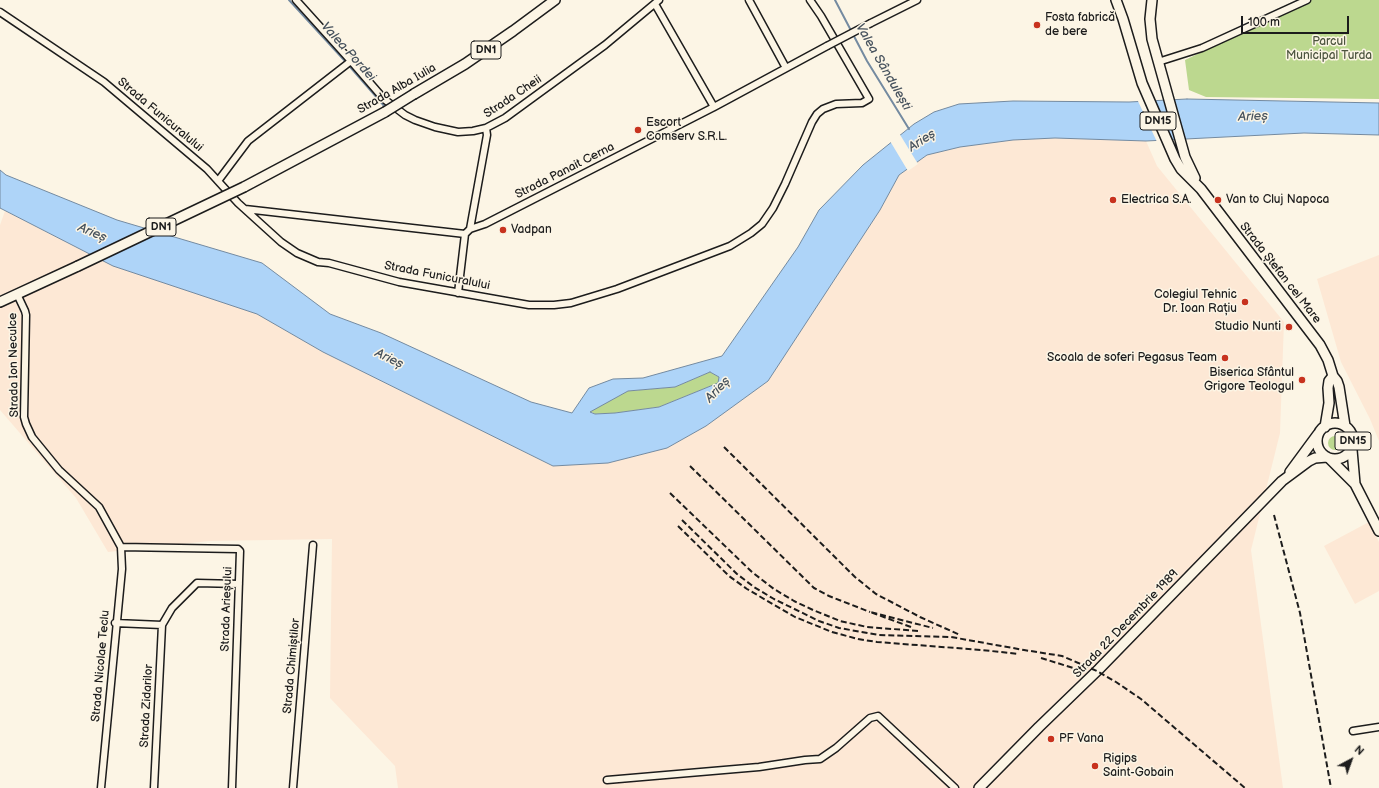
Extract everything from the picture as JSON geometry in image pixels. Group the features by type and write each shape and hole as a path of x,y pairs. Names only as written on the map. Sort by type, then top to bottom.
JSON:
{"main road":[{"name":"Strada Alba Iulia","path":"17,294 244,188 385,112 464,64 555,0"},
{"name":"Strada Ștefan cel Mare","path":"1116,0 1142,83 1175,159 1181,169 1201,189 1309,329 1328,360 1333,376 1339,387 1346,426 1352,434 1355,484"},
{"name":"Strada Ștefan cel Mare","path":"1152,0 1150,19 1152,39 1185,157 1201,189"},
{"name":"DN1","path":"0,302 17,294"},
{"name":"Strada Ștefan cel Mare","path":"1333,376 1329,381 1329,403 1323,428 1318,435 1317,442 1324,455 1355,484 1379,531"},
{"name":"DN15","path":"1323,428 1336,423 1346,426"},
{"name":"Strada 22 Decembrie 1989","path":"979,788 1039,727 1099,670 1288,476 1323,428"},
{"name":"DN15","path":"1328,458 1339,459 1344,457 1352,450"},
{"name":"Strada 22 Decembrie 1989","path":"1288,476 1315,458 1328,458"}],"street":[{"name":"Strada Cheii","path":"296,0 352,61 384,99 405,115 435,128 458,132 486,128 505,118 606,45 657,2"},
{"path":"749,0 786,68"},
{"name":"Strada Funicuralului","path":"0,12 104,82 207,169 238,203 281,242 297,253 318,262 329,263 399,282 529,305 554,306 571,303 617,289 730,246 762,224 773,208 786,184 812,122 817,114 836,104 862,103 869,99 821,16 810,0"},
{"name":"Strada Panait Cerna","path":"465,234 470,229 485,224 714,107 827,46 917,0"},
{"path":"1158,62 1202,48 1307,0"},
{"path":"657,2 714,107"},
{"path":"218,181 248,141 352,61"},
{"path":"470,229 487,135 486,128"},
{"path":"245,209 465,234 458,292"},
{"name":"Strada Ion Neculce","path":"17,294 26,311 24,417 26,424 32,437 59,470 99,507 121,547"},
{"name":"Strada Chimiștilor","path":"293,788 313,545"},
{"name":"Strada Arieșului","path":"121,547 238,549 240,551 232,788"},
{"name":"Strada Nicolae Teclu","path":"101,788 115,623 122,569 121,547"},
{"name":"Strada Zidarilor","path":"154,788 162,625 172,608 181,597 197,583 239,584"},
{"path":"115,623 162,625"},
{"path":"607,780 820,759 836,748 870,718 878,716 955,788"},
{"path":"1353,731 1379,727"}],"shaded area":[{"path":"1055,138 1146,141 1157,166 1284,322 1280,433 1251,550 1283,788 398,788 395,766 330,698 332,539 209,541 108,552 76,498 0,410 0,225 5,211 113,266 257,314 323,352 553,466 608,463 667,448 706,426 768,381 880,210 899,175 927,155 960,147 1013,140"},
{"path":"1379,255 1379,441 1370,419 1341,362 1317,279"},
{"path":"1369,522 1379,542 1379,591 1355,604 1324,546"}],"green space":[{"name":"Parcul Municipal Turda","path":"1312,0 1379,0 1379,99 1206,97 1189,90 1185,60"},
{"path":"710,372 719,377 718,383 659,407 615,413 595,414 590,411 628,391 675,387"},
{"path":"1332,436 1338,436 1342,440 1342,446 1338,450 1332,450 1328,446 1328,440"}],"water":[{"name":"Arieș","path":"1187,99 1379,103 1379,135 1304,133 1146,141 1055,138 1013,140 960,147 927,155 899,175 880,210 768,381 706,426 667,448 608,463 553,466 323,352 257,314 113,266 0,208 0,170 6,175 117,220 262,263 330,314 381,333 531,402 572,413 589,388 613,379 643,378 722,356 798,247 819,210 863,165 914,124 934,112 959,104 1013,101 1129,102","holes":["710,372 719,377 718,383 659,407 615,413 595,414 590,412 628,391 675,387"]}],"pier":[{"path":"1137,99 1151,99 1169,142 1157,142"},
{"path":"899,133 918,164 908,171 890,141"}],"waterway":[{"name":"Valea Pordei","path":"289,0 386,108"},
{"name":"Valea Sândulești","path":"835,0 867,61 909,129"}],"railway":[{"path":"724,447 855,577 876,594 920,617 960,635"},
{"path":"690,466 814,588 829,596 870,612"},
{"path":"670,493 752,572 774,589 794,601 840,621 867,627 918,631"},
{"path":"1274,515 1300,613 1331,788"},
{"path":"682,520 737,574 754,587 774,599 819,621 839,628 879,635 951,637 1062,656 1097,671 1141,699 1245,788"},
{"path":"678,526 729,576 747,589 795,617 832,632 877,642 1019,654"},
{"path":"911,627 870,612 933,628"},
{"path":"1041,658 1083,671"}],"place":[{"name":"Fosta fabrică de bere","path":"1037,25"},
{"name":"Escort Comserv S.R.L.","path":"638,130"},
{"name":"Electrica S.A.","path":"1113,200"},
{"name":"Van to Cluj Napoca","path":"1218,200"},
{"name":"Vadpan","path":"503,230"},
{"name":"Colegiul Tehnic Dr. Ioan Rațiu","path":"1245,302"},
{"name":"Studio Nunti","path":"1289,327"},
{"name":"Scoala de soferi Pegasus Team","path":"1225,358"},
{"name":"Biserica Sfântul Grigore Teologul","path":"1302,380"},
{"name":"PF Vana","path":"1051,739"},
{"name":"Rigips Saint-Gobain","path":"1095,766"}]}
